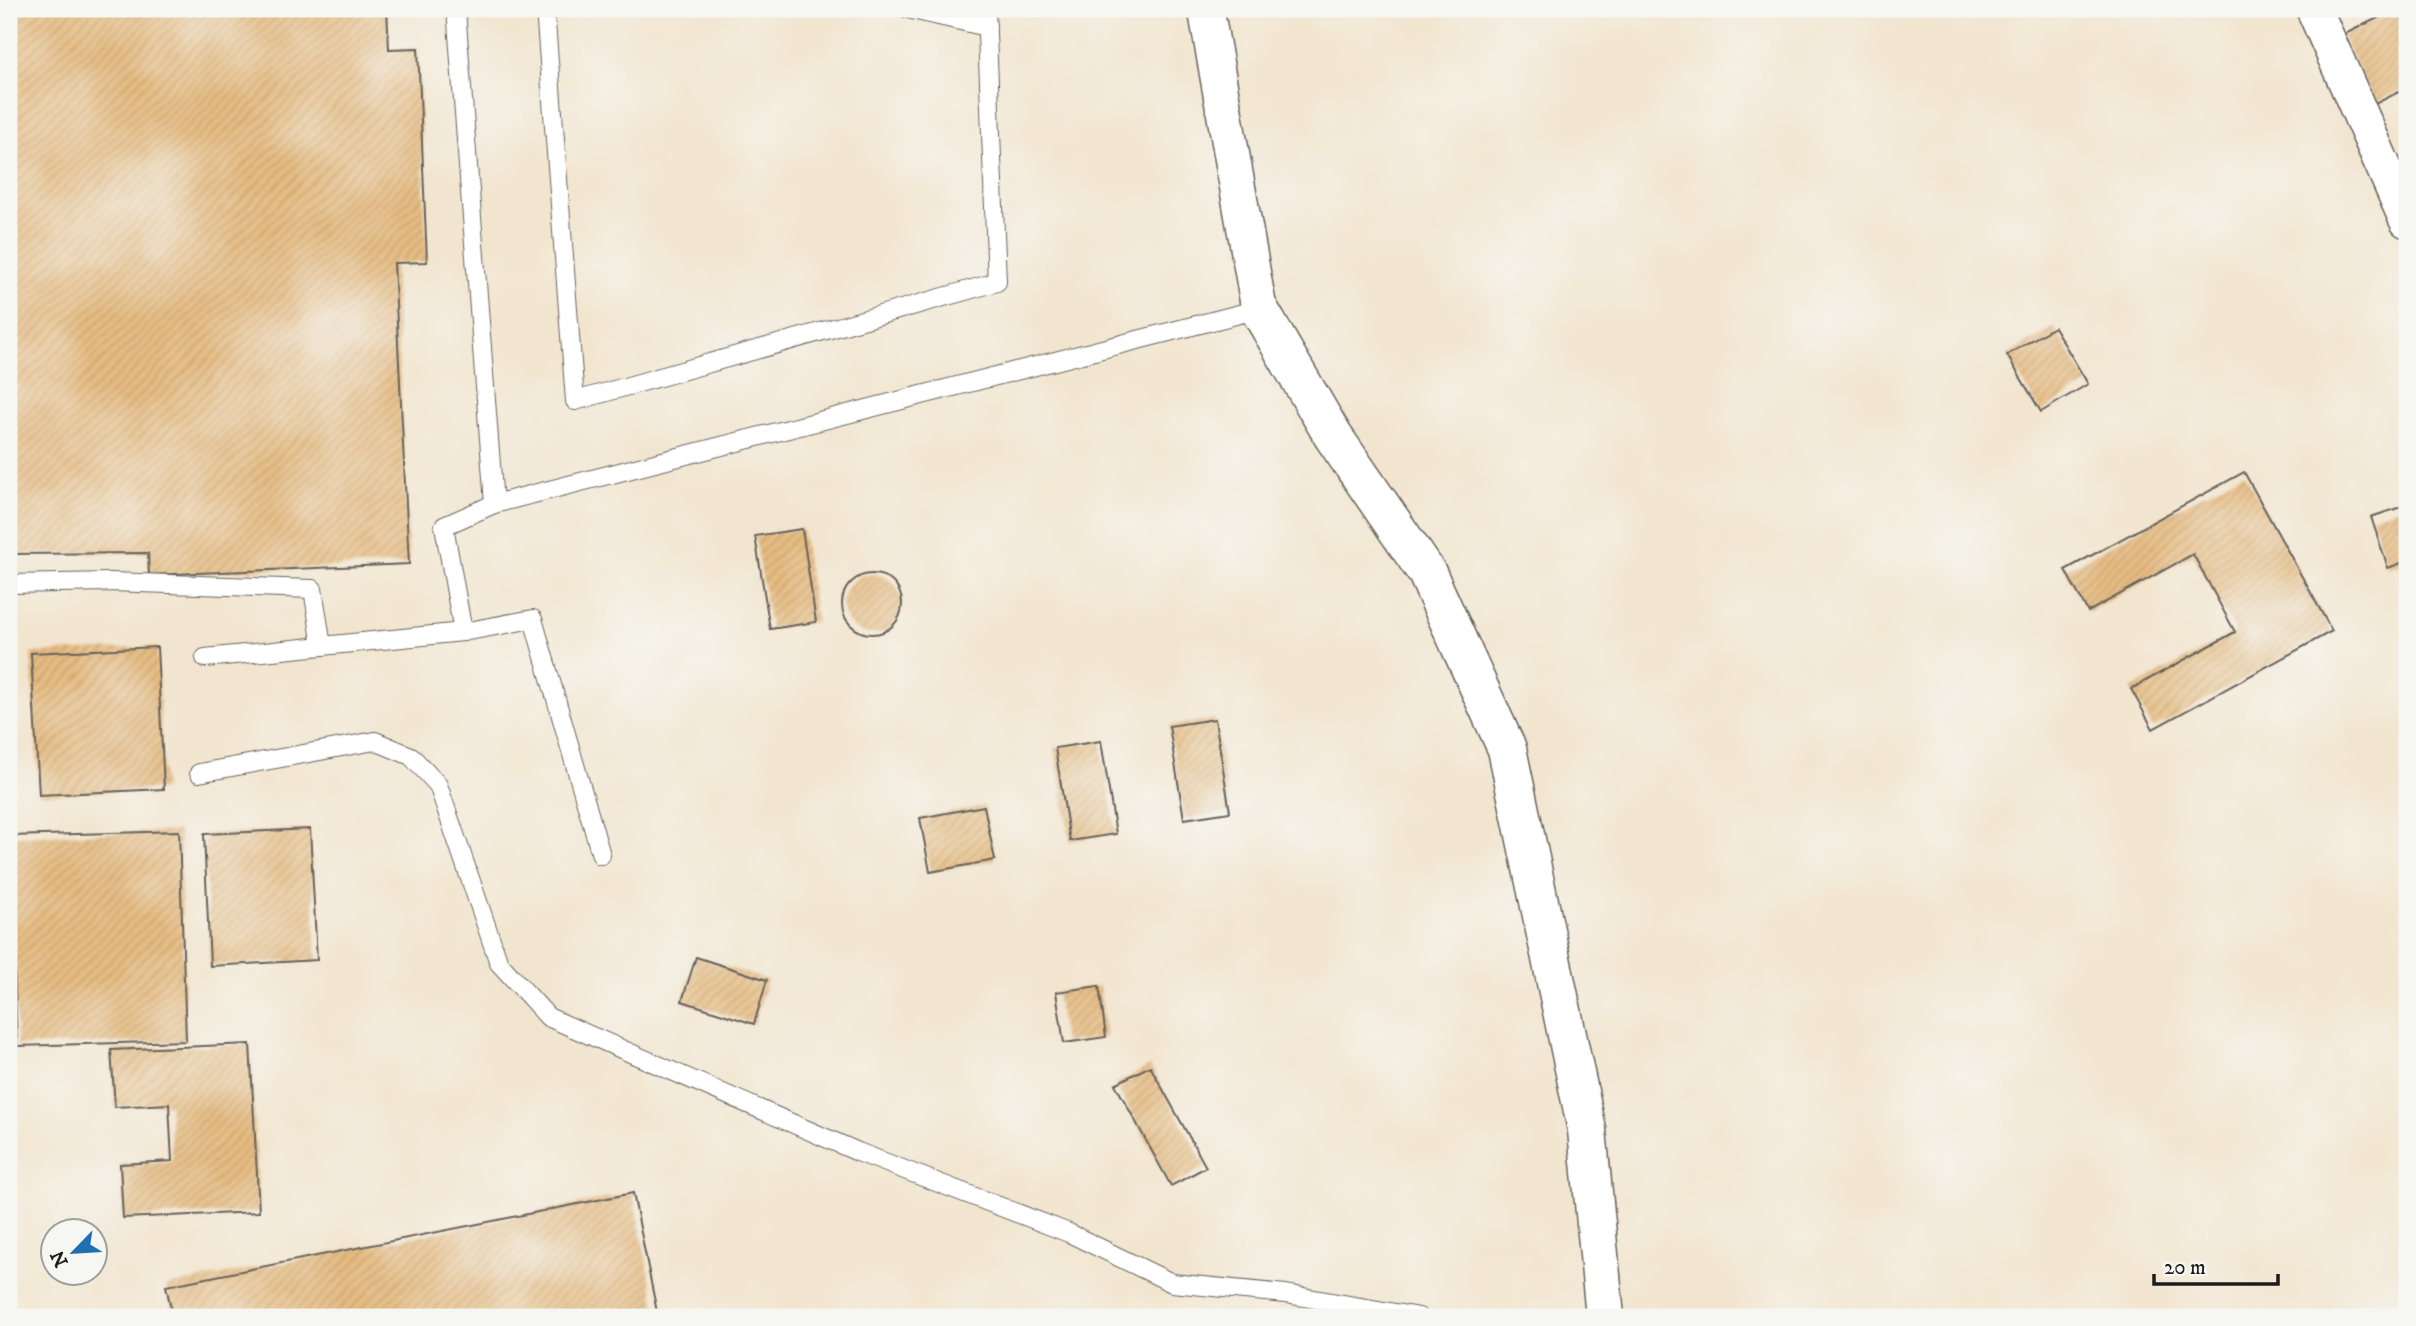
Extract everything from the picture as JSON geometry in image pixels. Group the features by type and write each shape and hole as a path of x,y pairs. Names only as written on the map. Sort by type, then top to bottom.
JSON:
{"street":[{"path":"1206,9 1259,309 1333,436 1427,573 1507,749 1587,1130 1605,1317"},
{"path":"2314,9 2407,220"}],"lane":[{"path":"456,9 494,504"},
{"path":"545,9 575,401 997,282 986,18 908,9"},
{"path":"463,632 444,526 494,504 1259,309"},
{"path":"9,584 110,582 313,589 322,646"},
{"path":"205,658 463,632 533,619 601,855"},
{"path":"200,773 375,741 411,756 438,785 499,963 548,1017 859,1152 1069,1233 1172,1283 1286,1294 1419,1317"}],"building":[{"path":"9,9 387,9 389,49 418,48 427,262 394,263 409,564 149,575 148,553 9,554"},
{"path":"2396,9 2407,9 2407,88 2375,104 2341,36"},
{"path":"2054,327 2088,384 2041,412 2007,355"},
{"path":"2244,472 2332,631 2153,729 2131,689 2235,632 2193,554 2088,612 2065,570"},
{"path":"2407,505 2407,561 2388,568 2371,517"},
{"path":"802,529 816,622 770,629 755,536"},
{"path":"872,574 893,583 902,604 893,625 872,634 851,625 842,604 851,583"},
{"path":"157,647 164,789 39,795 31,653"},
{"path":"1215,719 1230,812 1184,819 1169,726"},
{"path":"1101,741 1116,834 1070,841 1055,748"},
{"path":"984,806 995,860 930,872 920,818"},
{"path":"310,829 317,960 210,966 204,834"},
{"path":"179,831 186,1041 17,1046 10,836"},
{"path":"696,957 767,980 754,1024 682,1001"},
{"path":"1099,986 1106,1037 1064,1043 1056,992"},
{"path":"250,1044 259,1212 123,1218 120,1164 172,1161 169,1104 115,1107 111,1050"},
{"path":"1150,1066 1206,1167 1171,1186 1115,1084"},
{"path":"633,1193 658,1317 173,1317 166,1286"}]}
